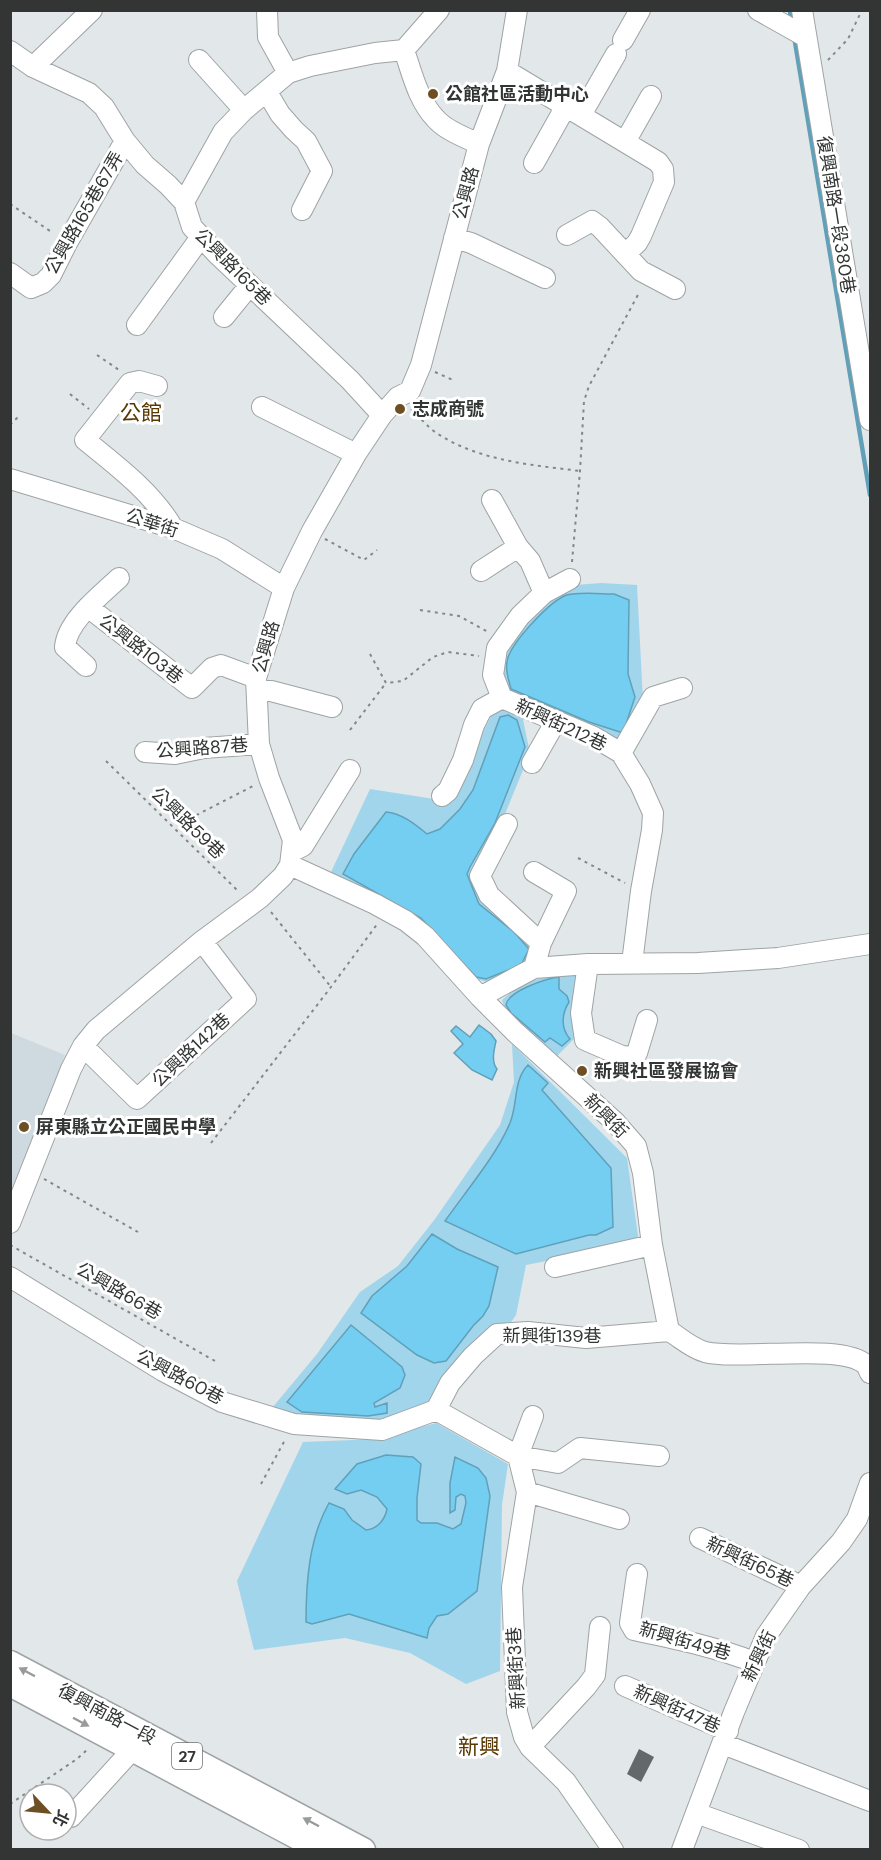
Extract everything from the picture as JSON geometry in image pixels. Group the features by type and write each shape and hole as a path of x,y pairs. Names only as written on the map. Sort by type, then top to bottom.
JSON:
{"main road":[{"name":"復興南路一段","path":"10,1663 363,1850"},
{"name":"復興南路一段","path":"10,1684 322,1850"}],"street":[{"path":"33,67 92,10"},
{"path":"267,10 268,37 288,73"},
{"path":"184,202 223,132 244,110 288,73 332,62 404,50 439,10"},
{"name":"公興路","path":"291,858 293,840 269,778 259,744 256,684 284,588 312,531 356,454 382,415 398,397 410,391 422,365 479,144 507,71 517,10"},
{"path":"534,163 620,47 640,10"},
{"path":"758,10 806,37"},
{"name":"復興南路一段380巷","path":"802,10 870,420"},
{"path":"404,50 421,96 435,119 479,144"},
{"name":"公興路165巷","path":"10,51 33,67 89,93 104,107 125,141 145,165 184,202 192,227 201,237 350,380 382,415"},
{"path":"199,60 244,110"},
{"path":"507,71 658,162 663,169 665,176 641,236 625,254"},
{"path":"267,92 280,114 306,141 322,171 302,210"},
{"path":"625,142 651,96"},
{"name":"公興路165巷67弄","path":"10,273 31,288 43,283 51,275 125,141"},
{"path":"567,235 592,221 641,271 675,289"},
{"path":"137,325 201,237"},
{"path":"454,238 493,253 545,278"},
{"path":"224,317 249,285"},
{"path":"158,386 139,381 130,383 85,440 130,477 162,508 173,528"},
{"path":"262,407 356,454"},
{"name":"公華街","path":"10,479 173,528 222,549 284,588"},
{"path":"492,500 518,547 530,561 544,593"},
{"path":"481,571 518,547"},
{"path":"86,666 65,647 66,639 87,607 119,578"},
{"path":"499,649 520,616 544,593 570,579"},
{"name":"公興路103巷","path":"87,607 192,688 212,668 221,664 256,684"},
{"name":"新興街212巷","path":"499,649 493,675 502,698 594,737 621,753 640,784 653,813 632,963"},
{"path":"256,684 271,691 332,707"},
{"path":"621,753 653,697 682,688"},
{"path":"442,796 448,790 463,760 482,709 502,698"},
{"path":"532,764 556,721"},
{"name":"公興路87巷","path":"145,752 175,754 204,748 259,744"},
{"path":"10,1223 71,1069 83,1046 96,1030 202,941 256,901 283,876 291,858 303,846 350,770"},
{"path":"507,824 480,876 489,895 541,943"},
{"name":"新興街","path":"291,858 406,921 425,936 515,1032 615,1122 636,1146 643,1173 652,1245 669,1331"},
{"path":"534,872 566,891 541,943 534,968"},
{"name":"公興路142巷","path":"83,1046 137,1099 246,999 202,941"},
{"path":"480,997 534,968 778,958 870,944"},
{"path":"588,964 581,1013 585,1040 622,1056 631,1057 637,1053 647,1020"},
{"path":"555,1267 652,1245"},
{"name":"公興路60巷","path":"10,1277 163,1371 222,1402 294,1424 382,1430 436,1410"},
{"path":"669,1331 704,1352 738,1356 820,1353 844,1356 866,1365 870,1373"},
{"name":"新興街139巷","path":"436,1410 450,1383 473,1356 497,1334 528,1332 586,1338 669,1331"},
{"path":"436,1410 518,1456 558,1463 580,1448 659,1456"},
{"path":"518,1456 533,1416"},
{"name":"新興街3巷","path":"518,1456 526,1492 512,1587 517,1712 524,1737 530,1747 566,1782 613,1850"},
{"name":"新興街","path":"682,1850 766,1636 801,1586 841,1542 857,1519 870,1483"},
{"path":"526,1492 619,1519"},
{"name":"新興街65巷","path":"700,1538 801,1586"},
{"name":"新興街49巷","path":"637,1574 630,1623 634,1629 696,1642 754,1662"},
{"path":"530,1747 586,1688 595,1675 600,1628"},
{"name":"新興街47巷","path":"625,1686 726,1738 870,1801"},
{"path":"78,1809 133,1749"},
{"path":"696,1813 799,1850"}],"path":[{"path":"813,75 848,39 862,10"},
{"path":"10,204 67,243"},
{"path":"570,579 584,401 589,386 648,276"},
{"path":"97,355 119,371 130,383"},
{"path":"70,394 102,419"},
{"path":"398,397 436,433 460,446 517,463 580,471"},
{"path":"10,425 20,414"},
{"path":"312,531 364,560 377,550"},
{"path":"420,610 459,616 499,649"},
{"path":"350,729 386,683 403,681 433,657 448,652 499,649"},
{"path":"370,654 386,683"},
{"name":"公興路59巷","path":"106,761 256,901 331,987"},
{"path":"183,822 269,778"},
{"path":"578,858 641,891"},
{"path":"211,1143 331,987 386,911"},
{"path":"31,1172 138,1232"},
{"name":"公興路66巷","path":"10,1245 215,1361"},
{"path":"261,1484 294,1424"},
{"path":"10,1804 76,1760 104,1734"}],"shaded area":[{"path":"601,583 637,585 643,701 622,740 580,726 510,697 500,674 505,647 528,615 563,586"},
{"path":"569,594 614,594 629,600 628,674 635,697 623,733 589,722 511,689 506,669 509,654 530,625 549,607"},
{"path":"497,705 522,715 530,753 505,814 471,874 536,947 527,964 490,983 476,979 418,919 331,872 370,789 447,801"},
{"path":"508,715 517,720 525,747 495,823 467,874 479,904 514,932 529,949 521,965 486,979 476,977 421,918 343,874 354,854 386,812 402,817 427,834 440,829 460,809 473,790 500,717"},
{"path":"568,973 597,973 590,1030 580,1033 555,1058 506,1013 502,1000 532,981"},
{"path":"559,977 559,989 567,996 569,1002 563,1020 570,1039 562,1046 550,1038 545,1042 511,1013 506,1005 513,995 520,991 545,980"},
{"path":"479,1025 496,1041 494,1059 497,1069 492,1080 472,1070 454,1053 463,1044 451,1031 456,1026 470,1037"},
{"name":"屏東縣立公正國民中學","path":"11,1033 65,1055 11,1199"},
{"path":"512,1044 627,1158 639,1243 526,1265 516,1315 489,1353 436,1404 377,1420 304,1423 272,1408 317,1354 360,1292 398,1266 435,1219 500,1125 514,1082"},
{"path":"528,1065 548,1083 542,1090 611,1168 613,1227 596,1235 516,1254 445,1221 489,1161 504,1135 512,1116 520,1078"},
{"path":"432,1234 457,1249 498,1267 489,1306 483,1316 446,1361 434,1363 417,1355 361,1313 372,1296 407,1266"},
{"path":"351,1325 402,1367 405,1375 400,1388 374,1403 375,1407 387,1403 387,1413 368,1416 302,1412 287,1402"},
{"path":"436,1423 508,1464 502,1505 500,1671 466,1684 410,1653 345,1638 254,1650 237,1581 303,1442 377,1439"},
{"path":"386,1455 413,1457 421,1464 417,1520 421,1523 437,1523 453,1529 461,1524 466,1503 465,1496 461,1494 456,1497 455,1510 450,1513 450,1483 455,1457 478,1468 486,1478 490,1496 477,1591 448,1614 437,1616 429,1628 427,1638 349,1614 312,1624 306,1622 307,1591 313,1545 329,1503 344,1509 352,1520 366,1530 380,1523 387,1509 377,1497 361,1490 347,1494 335,1489 357,1464"}],"building":[{"path":"639,1749 654,1757 641,1782 627,1774"}],"waterway":[{"path":"790,10 791,22"},
{"path":"794,36 870,495"}],"place":[{"name":"公館社區活動中心","path":"433,94"},
{"name":"志成商號","path":"400,409"},
{"name":"新興社區發展協會","path":"582,1071"},
{"name":"屏東縣立公正國民中學","path":"24,1127"}],"district":[{"name":"公館","path":"141,413"},
{"name":"新興","path":"479,1747"}]}
